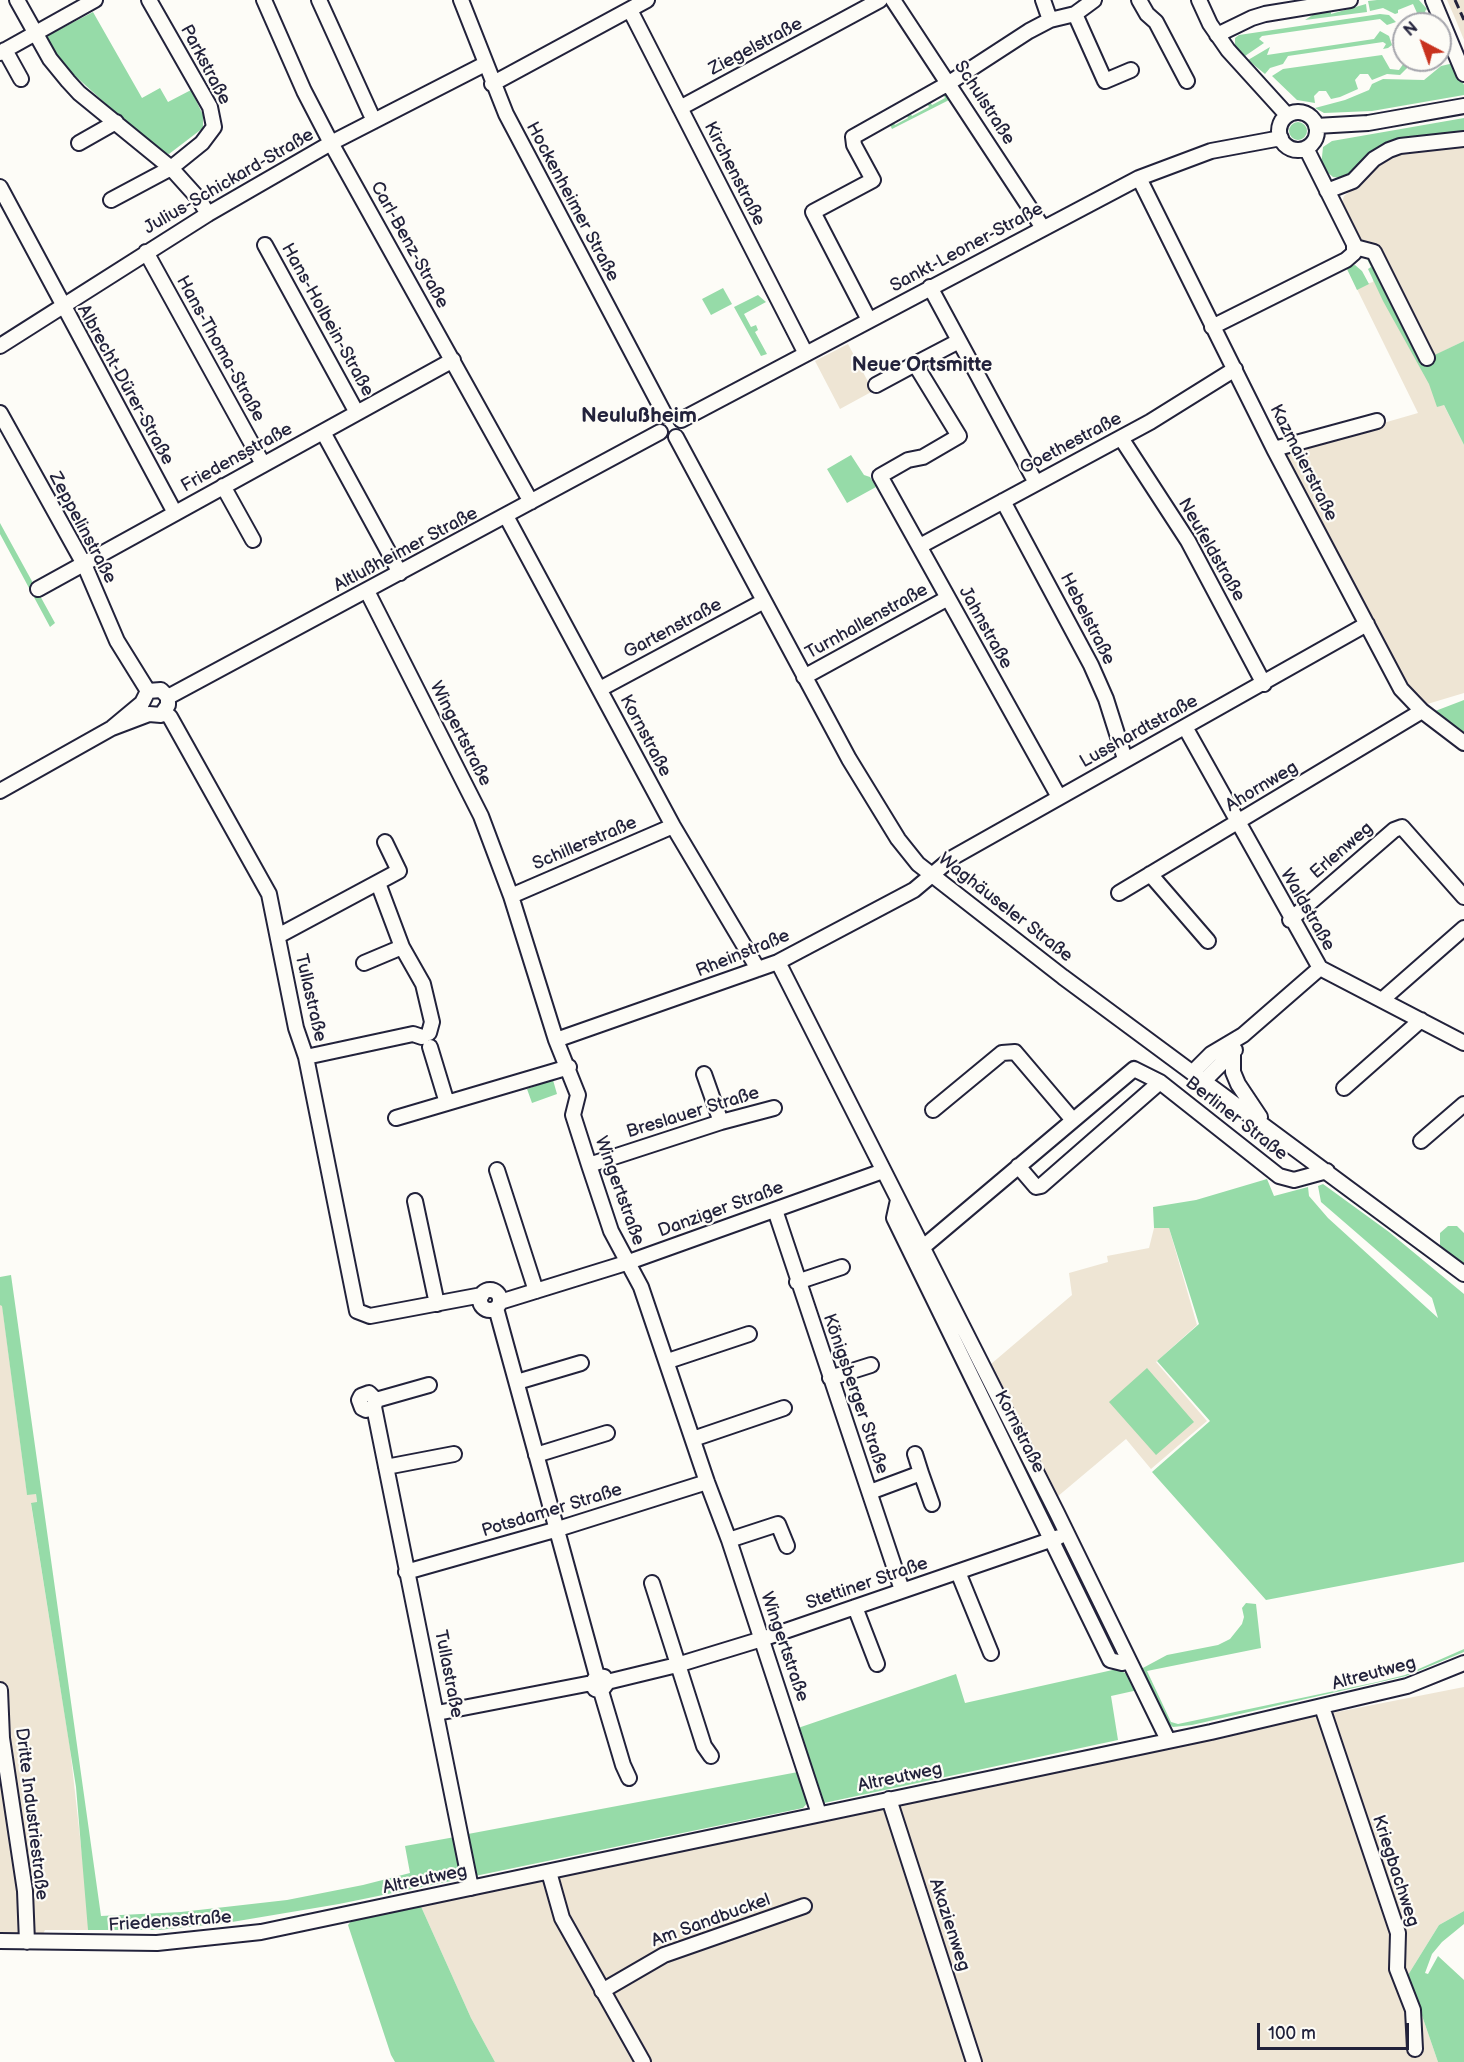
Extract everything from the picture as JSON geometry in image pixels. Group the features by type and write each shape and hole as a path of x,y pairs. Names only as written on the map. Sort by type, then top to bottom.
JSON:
{"street":[{"path":"16,0 50,59 74,87 171,168 198,198 208,214"},
{"path":"21,79 2,51 96,0"},
{"name":"Parkstraße","path":"111,200 171,168 206,138 214,127 210,107 149,0"},
{"name":"Carl-Benz-Straße","path":"264,0 304,91 331,143 531,502"},
{"path":"318,0 374,122"},
{"name":"Hockenheimer Straße","path":"461,0 492,84 513,129 664,415"},
{"path":"492,84 647,0"},
{"name":"Ziegelstraße","path":"680,108 880,0"},
{"name":"Schulstraße","path":"893,0 1042,228"},
{"path":"1042,0 1050,20"},
{"path":"869,320 813,212 873,180 854,145 853,136 949,83 1050,20 1075,14 1094,0"},
{"path":"1139,0 1147,14 1156,22 1187,81"},
{"path":"1200,0 1217,35 1287,115"},
{"path":"1217,35 1265,14 1350,0"},
{"path":"1433,0 1464,74"},
{"name":"Kirchenstraße","path":"630,10 806,354"},
{"path":"1075,14 1105,81 1131,70"},
{"name":"Julius-Schickard-Straße","path":"0,346 208,214 331,143 485,64"},
{"path":"1322,126 1315,139 1306,148 1291,148 1281,138 1280,125 1287,115 1297,112 1307,114 1322,126 1398,118 1461,107"},
{"path":"79,143 116,122"},
{"name":"Sankt-Leoner-Straße","path":"681,420 1138,178 1211,152 1281,138"},
{"path":"1327,191 1353,181 1374,159 1389,150 1400,146 1464,140"},
{"path":"1306,148 1354,250"},
{"name":"Kazmaierstraße","path":"1138,178 1274,449 1401,689 1422,711 1464,742"},
{"name":"Albrecht-Dürer-Straße","path":"0,187 175,513"},
{"name":"Hans-Holbein-Straße","path":"265,245 357,413"},
{"path":"1212,327 1346,260 1354,250"},
{"path":"1354,250 1374,252 1427,358"},
{"name":"Hans-Thoma-Straße","path":"146,252 263,464"},
{"path":"930,287 1036,483"},
{"path":"876,385 959,340"},
{"name":"Friedensstraße","path":"38,589 453,360"},
{"name":"Jahnstraße","path":"915,364 959,436 923,457 908,460 880,476 1059,796"},
{"name":"Goethestraße","path":"920,546 1120,438 1235,369"},
{"name":"Zeppelinstraße","path":"0,413 84,564 146,703"},
{"path":"672,414 681,420 682,428 676,437 667,437 660,432 659,422 664,415 672,414"},
{"path":"1274,449 1377,421"},
{"path":"322,432 400,573"},
{"name":"Altlußheimer Straße","path":"168,697 660,432"},
{"name":"Waghäuseler Straße","path":"676,437 804,677 886,821 908,852 931,875 1063,977 1199,1075 1464,1274"},
{"name":"Neufeldstraße","path":"1120,438 1188,541 1264,684"},
{"path":"223,486 253,540"},
{"name":"Hebelstraße","path":"1004,501 1091,665 1106,699 1125,759"},
{"name":"Kornstraße","path":"506,516 673,826 758,969"},
{"name":"Wingertstraße","path":"367,591 481,816 511,896 556,1040 569,1067 578,1095 573,1115 611,1232 641,1287 668,1361 819,1814"},
{"name":"Turnhallenstraße","path":"804,677 948,598"},
{"name":"Gartenstraße","path":"600,689 764,601"},
{"name":"Lusshardtstraße","path":"931,875 952,858 1059,796 1264,684 1367,624"},
{"path":"0,791 112,728 161,690 168,697 168,705 164,712 157,716 146,703"},
{"name":"Ahornweg","path":"1119,893 1422,711"},
{"name":"Tullastraße","path":"164,712 170,717 265,886 278,936 296,1028 306,1057 356,1307 360,1314 370,1317 437,1304"},
{"name":"Waldstraße","path":"1185,727 1290,920 1320,968 1464,1043"},
{"name":"Schillerstraße","path":"511,896 673,826"},
{"name":"Erlenweg","path":"1290,920 1394,830 1402,827 1464,897"},
{"path":"278,936 399,872 385,842"},
{"path":"1150,874 1208,941"},
{"name":"Rheinstraße","path":"556,1040 778,962 914,890 931,875"},
{"path":"378,883 402,947 423,984 432,1022 427,1039 447,1103"},
{"path":"1383,999 1464,928"},
{"path":"364,963 402,947"},
{"name":"Kornstraße","path":"778,962 1067,1534 1168,1740"},
{"path":"1199,1075 1211,1054 1243,1035 1320,968"},
{"path":"1344,1088 1422,1020"},
{"path":"306,1057 413,1034 427,1039"},
{"path":"1199,1075 1233,1053 1243,1035"},
{"path":"933,1110 1002,1053 1015,1052 1072,1119"},
{"path":"1233,1053 1233,1072 1238,1084 1267,1126"},
{"path":"396,1118 569,1067"},
{"name":"Berliner Straße","path":"922,1248 1134,1069 1160,1082 1279,1176 1294,1180 1327,1172"},
{"path":"704,1074 721,1122"},
{"name":"Berliner Straße","path":"1018,1166 1036,1187 1041,1186 1160,1082"},
{"path":"1421,1141 1464,1104"},
{"name":"Breslauer Straße","path":"589,1165 721,1122 774,1108"},
{"path":"497,1170 536,1291"},
{"name":"Danziger Straße","path":"498,1305 626,1263 883,1171"},
{"name":"Kornstraße","path":"898,1200 894,1218 1110,1660 1122,1663 1129,1661"},
{"path":"415,1201 437,1304 482,1295 484,1308 498,1305 536,1455 599,1683 622,1765 629,1778"},
{"name":"Königsberger Straße","path":"775,1210 797,1282 902,1590"},
{"path":"797,1282 842,1267"},
{"path":"668,1361 749,1334"},
{"path":"517,1382 581,1363"},
{"path":"830,1378 871,1365"},
{"name":"Tullastraße","path":"429,1385 375,1403 406,1572 437,1713 471,1888"},
{"path":"693,1439 784,1408"},
{"path":"536,1455 607,1433"},
{"path":"386,1467 454,1454"},
{"path":"915,1454 932,1504"},
{"path":"870,1492 921,1473"},
{"name":"Potsdamer Straße","path":"406,1572 558,1529 707,1482"},
{"path":"729,1540 778,1524 787,1546"},
{"name":"Stettiner Straße","path":"437,1713 599,1683 677,1665 762,1639 1067,1534"},
{"path":"958,1572 991,1653"},
{"path":"652,1583 704,1746 711,1756"},
{"path":"855,1607 877,1664"},
{"name":"Altreutweg","path":"341,1917 1322,1707 1407,1686 1464,1663"},
{"name":"Dritte Industriestraße","path":"0,1690 4,1749 25,1891 27,1942"},
{"name":"Kriegbachweg","path":"1322,1707 1398,1933 1397,1969 1413,2010 1415,2049"},
{"name":"Akazienweg","path":"889,1799 974,2062"},
{"path":"549,1872 562,1918 643,2062"},
{"name":"Am Sandbuckel","path":"602,1991 664,1955 804,1906"},
{"name":"Friedensstraße","path":"0,1941 190,1942 341,1917"}],"shaded area":[{"path":"1447,0 1464,0 1464,40 1455,18"},
{"path":"1464,145 1464,341 1422,362 1464,445 1464,693 1424,705 1405,688 1283,452 1418,413 1356,287 1373,282 1372,258 1341,205 1344,196 1361,183 1378,161 1398,153"},
{"path":"848,344 873,391 840,409 815,361"},
{"path":"1154,1228 1169,1228 1197,1325 1156,1362 1207,1421 1151,1469 1126,1439 1057,1497 991,1364 1072,1295 1069,1273 1108,1262 1107,1256 1149,1248"},
{"path":"0,1289 27,1494 36,1494 37,1503 31,1504 70,1748 89,1917 88,1930 45,1930 42,1936 0,1947"},
{"path":"1464,1687 1464,1911 1439,1925 1408,1975 1438,2062 495,2062 471,2018 419,1902 634,1862 1200,1739"}],"green space":[{"path":"1419,0 1427,9 1425,12 1417,12 1413,4 1398,12 1392,12 1383,8 1370,11 1368,1"},
{"path":"1366,4 1367,12 1305,20 1314,14 1331,11 1331,14"},
{"path":"93,12 142,98 160,88 168,102 191,90 203,115 203,128 169,154 162,152 106,104 72,73 52,48 47,36"},
{"path":"1380,14 1389,15 1392,18 1392,23 1387,25 1380,19 1262,36 1259,39 1264,43 1245,56 1235,46 1235,38 1239,35"},
{"path":"1380,31 1389,36 1392,45 1383,49 1386,44 1383,42 1288,56 1283,64 1270,68 1265,74 1248,60 1270,47 1267,55 1374,39"},
{"path":"1382,55 1392,72 1403,72 1400,75 1387,74 1372,80 1368,74 1360,74 1355,80 1358,89 1331,99 1326,91 1319,91 1314,96 1315,103 1297,100 1272,76 1283,69"},
{"path":"1452,63 1454,63 1464,85 1464,95 1372,111 1324,113 1315,108 1345,100 1369,90 1372,84 1383,79 1424,80 1434,72 1452,72"},
{"path":"946,91 951,99 892,129 888,121 892,119 895,125 908,118 905,112 908,110 912,116 929,107 926,101 928,99 932,105 945,98 942,92"},
{"path":"1464,118 1464,132 1386,144 1370,155 1353,174 1342,178 1333,177 1321,167 1323,147 1332,141"},
{"path":"1294,122 1302,122 1307,127 1305,138 1294,140 1289,135 1289,127"},
{"path":"1369,256 1422,361 1464,341 1464,445 1444,405 1437,407 1429,384 1383,301 1368,269 1371,267 1367,259"},
{"path":"1355,265 1362,271 1369,284 1357,290 1346,267"},
{"path":"723,288 732,304 711,315 702,299"},
{"path":"758,295 766,302 744,314 751,327 756,325 758,330 755,332 767,354 761,356 734,307"},
{"path":"851,455 864,475 870,477 876,487 847,503 827,469"},
{"path":"0,523 55,623 50,627 0,534"},
{"path":"1464,700 1464,738 1430,713"},
{"path":"553,1080 557,1094 532,1103 527,1089"},
{"path":"1267,1179 1274,1196 1308,1187 1309,1196 1328,1218 1438,1318 1432,1298 1321,1202 1318,1186 1323,1184 1389,1232 1464,1294 1464,1562 1266,1600 1152,1472 1210,1421 1157,1361 1199,1324 1169,1228 1154,1228 1153,1207 1196,1200"},
{"path":"1448,1226 1457,1226 1464,1233 1464,1265 1442,1250 1440,1233"},
{"path":"11,1275 101,1916 181,1912 287,1900 363,1885 410,1873 405,1846 455,1837 461,1879 339,1904 226,1923 158,1930 88,1930 76,1787 31,1503 37,1502 36,1494 27,1495 2,1306 0,1305 0,1277"},
{"path":"1147,1368 1194,1422 1156,1455 1109,1402"},
{"path":"1246,1603 1256,1604 1261,1648 1147,1671 1171,1722 1178,1724 1377,1682 1405,1675 1464,1649 1464,1652 1406,1676 1192,1725 1173,1727 1169,1724 1141,1669 1167,1655 1218,1645 1230,1639 1242,1624 1244,1617 1242,1608"},
{"path":"1117,1669 1127,1674 1138,1690 1111,1696 1118,1740 824,1803 798,1728 956,1674 965,1703"},
{"path":"798,1772 808,1802 803,1808 475,1876 468,1834"},
{"path":"419,1902 471,2018 495,2062 395,2062 391,2055 348,1925 353,1919"},
{"path":"1464,1911 1464,1924 1442,1942 1432,1954 1425,1973 1428,1974 1438,1956 1464,1980 1464,2062 1438,2062 1408,1975 1439,1925"}],"railway":[{"path":"1455,0 1464,20"}],"district":[{"name":"Neue Ortsmitte","path":"922,366"},
{"name":"Neulußheim","path":"639,417"}]}
